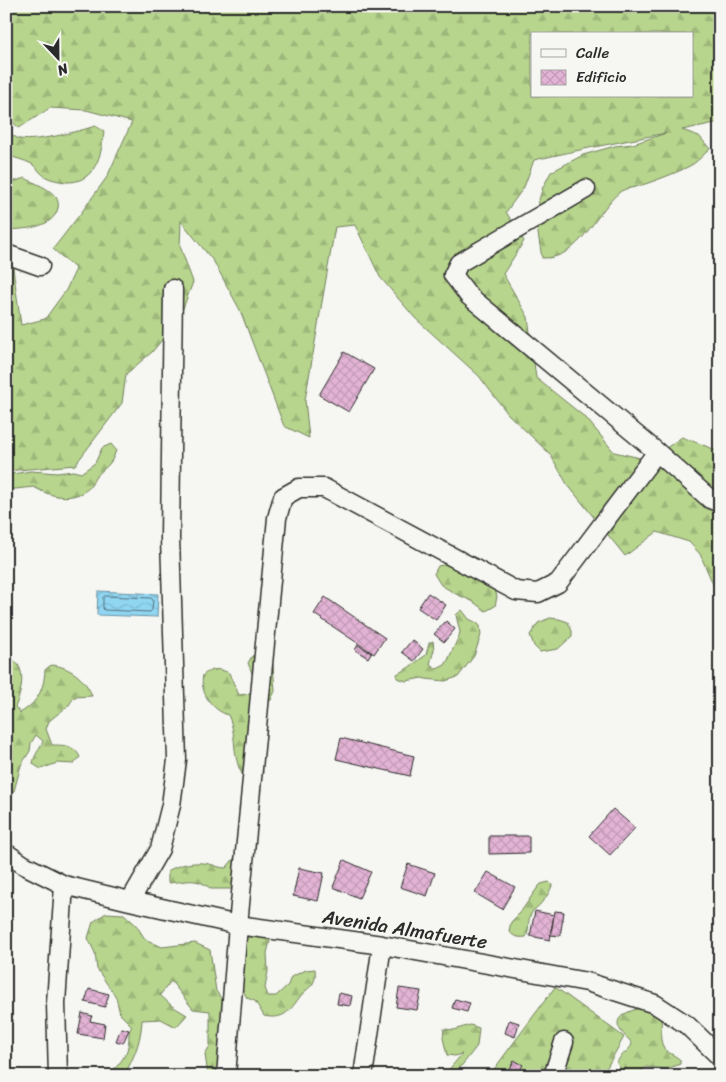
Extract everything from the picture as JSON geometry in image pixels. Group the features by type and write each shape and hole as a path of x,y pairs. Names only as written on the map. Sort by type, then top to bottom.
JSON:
{"street":[{"path":"586,189 459,263 453,275 469,296 657,452 710,500 720,503"},
{"path":"6,254 40,266"},
{"path":"130,901 160,849 171,805 177,760 170,538 173,289"},
{"path":"226,1076 238,925 277,518 283,497 299,488 324,488 516,591 538,593 558,583 657,452"},
{"name":"Avenida Almafuerte","path":"6,853 24,865 64,885 238,925 382,945 587,982 655,1004 687,1025 720,1057"},
{"path":"58,1076 56,1003 64,885"},
{"path":"363,1076 382,945"},
{"path":"552,1076 564,1042"}],"green space":[{"path":"24,6 720,6 720,121 682,130 699,136 710,149 682,170 621,191 577,243 556,257 542,258 536,221 538,203 543,187 551,172 583,155 615,146 633,144 666,133 534,160 524,187 506,212 524,241 503,274 528,317 536,378 586,418 614,452 649,460 682,437 716,450 720,447 720,600 700,554 689,542 657,532 625,556 567,484 550,454 508,414 479,376 415,318 380,277 355,225 335,227 305,400 309,438 284,426 240,310 214,262 181,221 180,246 193,282 179,319 152,352 126,374 122,403 75,465 6,471 6,240 9,240 21,325 45,319 66,290 76,269 53,249 107,177 132,122 86,110 50,108 19,128 6,116 6,9 10,10"},
{"path":"95,126 104,131 99,158 90,173 75,181 65,182 48,178 32,164 6,155 6,127 17,138 32,139 67,134"},
{"path":"25,178 53,194 56,197 58,208 55,215 44,224 29,228 6,230 6,184"},
{"path":"111,444 116,450 112,460 95,478 91,486 83,492 61,497 34,487 6,490 6,475 31,471 57,473 73,471 81,473 95,463 102,448"},
{"path":"447,564 471,567 495,589 497,597 495,606 486,611 472,601 441,585 434,574 438,566"},
{"path":"462,610 469,619 480,626 481,635 474,656 458,677 445,681 422,678 406,681 397,678 397,674 426,655 429,643 433,641 434,650 430,664 437,669 445,665 459,636 460,632 456,615"},
{"path":"550,618 568,622 572,636 558,649 540,652 534,646 530,635 538,623"},
{"path":"262,653 270,658 273,665 275,691 271,700 264,705 263,773 258,780 248,782 238,766 233,732 228,715 222,713 208,700 202,681 203,675 216,669 222,670 229,673 239,695 248,694 254,688 254,678 248,663 252,656"},
{"path":"6,657 13,660 21,671 20,694 15,707 20,713 31,705 39,695 45,670 51,665 64,668 76,674 86,684 92,696 74,697 69,705 49,721 46,729 52,745 68,746 78,753 80,757 74,764 57,763 41,769 33,764 43,741 36,735 31,743 30,751 21,765 14,791 6,794"},
{"path":"252,851 255,855 234,889 211,889 196,881 168,883 168,871 177,867 199,863 226,868 237,855"},
{"path":"549,882 552,885 549,892 541,904 532,912 526,937 512,935 509,931 511,922 520,913 538,887"},
{"path":"106,913 124,914 136,925 145,939 162,947 195,943 210,950 216,991 226,1005 229,1076 208,1076 205,1054 210,1046 210,1011 193,1009 171,981 160,995 172,1006 187,1015 176,1027 161,1019 142,1020 138,1046 127,1070 110,1074 126,1053 132,1026 120,1014 116,997 97,969 95,953 88,938 93,922"},
{"path":"244,934 271,937 267,953 268,971 265,988 268,996 276,996 288,985 291,977 306,970 315,969 315,979 311,986 289,1011 281,1016 264,1016 255,1001 247,998 239,983"},
{"path":"555,987 624,1037 602,1076 489,1076"},
{"path":"644,1007 660,1016 662,1044 666,1050 680,1060 680,1064 667,1069 646,1067 635,1076 625,1076 617,1063 632,1044 621,1031 618,1021 624,1014"},
{"path":"470,1025 479,1028 477,1046 456,1073 447,1072 462,1054 455,1056 447,1055 443,1038 444,1029 454,1030"}],"water":[{"path":"98,591 158,594 157,617 97,615"}],"building":[{"path":"344,352 374,369 349,412 319,395"},
{"path":"428,593 446,605 436,620 418,608"},
{"path":"325,597 385,638 374,654 314,614"},
{"path":"446,621 455,629 444,642 434,634"},
{"path":"412,640 423,649 414,661 402,652"},
{"path":"358,645 371,653 368,658 355,650"},
{"path":"341,738 414,756 410,776 336,759"},
{"path":"613,809 635,828 610,855 589,836"},
{"path":"489,836 529,836 529,853 489,854"},
{"path":"344,860 371,872 359,898 333,887"},
{"path":"408,864 435,873 427,896 400,887"},
{"path":"299,868 324,873 318,901 293,896"},
{"path":"488,872 515,887 502,909 475,893"},
{"path":"535,911 554,915 550,940 530,936"},
{"path":"555,911 564,912 560,936 550,935"},
{"path":"399,988 421,991 417,1010 396,1007"},
{"path":"89,989 109,994 105,1007 85,1002"},
{"path":"339,993 352,996 350,1006 337,1004"},
{"path":"455,999 470,1003 467,1012 452,1008"},
{"path":"82,1013 92,1016 90,1021 105,1024 103,1038 78,1034"},
{"path":"509,1020 519,1023 515,1037 505,1033"},
{"path":"121,1028 129,1030 123,1043 116,1041"},
{"path":"514,1060 523,1065 516,1076 508,1073"}]}
